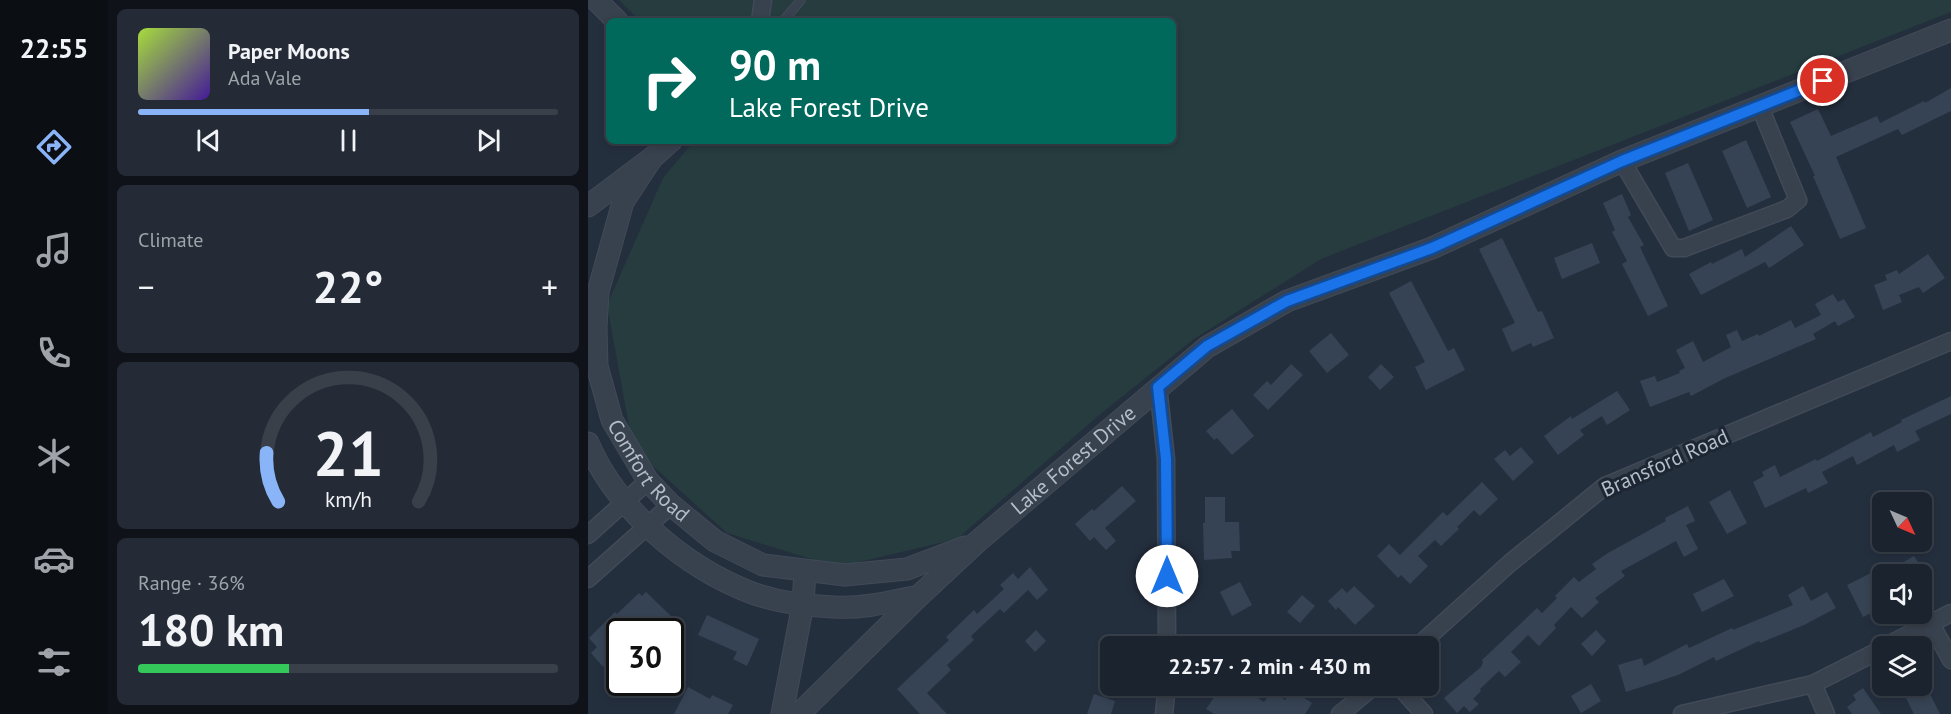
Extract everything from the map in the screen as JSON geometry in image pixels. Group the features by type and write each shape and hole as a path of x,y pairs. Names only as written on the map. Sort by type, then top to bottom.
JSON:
{"street":[{"path":"596,0 614,18"},
{"path":"757,0 760,18"},
{"path":"760,18 763,0"},
{"name":"Lake Forest Drive","path":"799,714 977,542 1207,346 1287,301 1432,248 1622,161 1951,30"},
{"path":"1622,161 1673,248 1684,248 1787,209 1798,200 1760,107"},
{"name":"Comfort Road","path":"590,209 667,144"},
{"name":"Comfort Road","path":"652,158 623,202 598,292 592,327 597,366 612,420 648,482 671,505 716,541 763,565 845,575 907,568 977,542"},
{"name":"Bransford Road","path":"1429,636 1510,562 1605,486 1951,341"},
{"path":"1158,387 1166,459 1167,636"},
{"name":"Comfort Road","path":"588,443 598,466 625,503 647,526 691,560 730,583 755,594 834,608 869,606 919,596"},
{"path":"588,535 648,482"},
{"path":"588,579 671,505"},
{"path":"782,714 803,604 806,572"},
{"path":"1932,624 1951,614"},
{"path":"1907,636 1931,624 1951,660"},
{"path":"1682,714 1813,684 1872,654"},
{"path":"1813,684 1826,714"},
{"path":"1164,714 1166,696"},
{"path":"1340,714 1362,696"},
{"path":"1408,696 1424,714"}],"lane":[{"path":"786,18 801,0"}],"green space":[{"path":"619,0 1951,0 1951,12 1321,259 1194,339 1098,416 957,539 837,567 727,533 633,448 607,305 663,178 691,144 1176,144 1176,18 637,18"}],"building":[{"path":"1951,88 1951,111 1902,135 1898,129 1836,157 1866,228 1840,239 1790,122 1818,109 1831,136 1877,116 1880,123 1924,101 1925,103"},
{"path":"1746,140 1771,197 1747,208 1722,151"},
{"path":"1688,163 1713,220 1689,231 1665,173"},
{"path":"1622,194 1631,215 1628,217 1644,245 1640,247 1668,306 1648,316 1622,264 1627,261 1612,232 1615,230 1603,203"},
{"path":"1791,226 1804,245 1769,268 1765,262 1701,295 1689,274 1742,249 1745,257"},
{"path":"1502,238 1538,312 1542,311 1554,338 1533,347 1531,343 1512,352 1502,329 1515,323 1479,249"},
{"path":"1592,243 1600,263 1562,279 1554,258"},
{"path":"1928,254 1945,278 1923,293 1919,287 1899,295 1902,302 1883,310 1874,285 1887,280 1885,275 1897,270 1899,274"},
{"path":"1411,281 1448,351 1454,348 1465,370 1426,390 1415,367 1425,362 1389,293"},
{"path":"1833,294 1838,302 1844,299 1855,317 1838,326 1835,321 1813,334 1816,339 1723,379 1691,396 1689,392 1650,407 1640,381 1655,376 1657,382 1680,373 1679,371 1685,368 1676,350 1693,341 1703,362 1731,347 1726,335 1737,330 1742,341 1758,334 1759,336 1791,320 1795,328 1821,315 1815,304"},
{"path":"1331,333 1349,355 1327,373 1309,351"},
{"path":"1291,364 1303,375 1268,410 1253,395 1267,381 1271,385"},
{"path":"1381,364 1394,377 1380,390 1368,377"},
{"path":"1617,391 1630,410 1607,425 1602,416 1580,430 1584,435 1558,455 1544,436 1571,416 1572,419"},
{"path":"1951,396 1951,414 1915,431 1920,440 1897,452 1894,445 1857,465 1853,456 1822,472 1828,483 1808,493 1806,488 1765,508 1753,482 1764,476 1762,472 1775,465 1780,477 1816,459 1817,461 1871,432 1873,437 1902,422 1901,420"},
{"path":"1232,409 1254,436 1232,455 1217,438 1214,440 1206,431"},
{"path":"1521,447 1534,462 1513,481 1494,459 1505,450 1510,456"},
{"path":"1482,482 1498,499 1480,516 1474,510 1441,546 1435,540 1418,556 1428,566 1410,584 1401,575 1398,578 1377,556 1389,544 1400,555 1443,512 1447,516"},
{"path":"1122,486 1136,501 1105,528 1116,541 1106,550 1094,537 1090,541 1075,524 1092,509 1094,511"},
{"path":"1730,490 1747,523 1727,534 1709,502"},
{"path":"1205,497 1225,497 1225,522 1239,522 1240,551 1231,551 1232,558 1204,560"},
{"path":"1688,506 1695,521 1686,525 1698,549 1684,557 1676,541 1621,571 1625,576 1595,598 1599,602 1582,618 1571,607 1539,646 1528,635 1511,652 1521,662 1505,677 1499,671 1480,689 1481,691 1473,699 1479,704 1470,712 1464,706 1457,713 1444,698 1481,667 1482,660 1537,608 1542,613 1574,577 1579,582 1596,569 1592,564"},
{"path":"1914,556 1919,564 1900,564"},
{"path":"1030,567 1048,590 1037,600 1028,590 1004,613 1000,609 971,636 974,640 947,665 951,670 927,693 947,714 920,714 897,689 949,640 946,637 974,610 977,614 1004,589 1000,585 1013,573 1018,579"},
{"path":"1872,572 1872,613 1863,617 1847,585"},
{"path":"1724,579 1734,596 1702,612 1693,594"},
{"path":"1240,582 1252,605 1232,616 1220,592"},
{"path":"1354,586 1375,606 1355,625 1338,607 1336,610 1328,601 1342,588 1347,593"},
{"path":"1803,586 1811,601 1827,592 1836,608 1804,625 1760,643 1759,641 1716,661 1714,657 1678,675 1626,692 1618,665 1642,658 1644,666 1687,644 1689,648 1732,628 1733,630 1793,605 1788,595"},
{"path":"646,592 673,618 609,618 615,612 617,614 639,593 642,596"},
{"path":"1302,595 1315,606 1300,623 1287,612"},
{"path":"707,615 759,639 747,666 733,659 737,652 698,635"},
{"path":"606,621 606,664 603,667 591,653 597,647 589,638"},
{"path":"1036,630 1046,641 1035,652 1025,641"},
{"path":"1596,630 1606,641 1592,656 1581,644"},
{"path":"1591,684 1601,701 1581,713 1571,696"},
{"path":"688,687 710,699 712,695 733,705 728,714 674,714"},
{"path":"1863,688 1881,714 1852,714 1847,707 1856,700 1853,695"},
{"path":"1094,694 1115,701 1111,714 1087,714"},
{"path":"1215,696 1255,696 1264,702 1268,696 1279,696 1285,700 1288,696 1301,696 1312,703 1305,714 1214,714 1206,709"},
{"path":"1905,696 1931,696 1940,714 1914,714"}],"route":[{"path":"1167,576 1166,459 1158,387 1207,346 1287,301 1432,248 1622,161 1823,81"}]}
